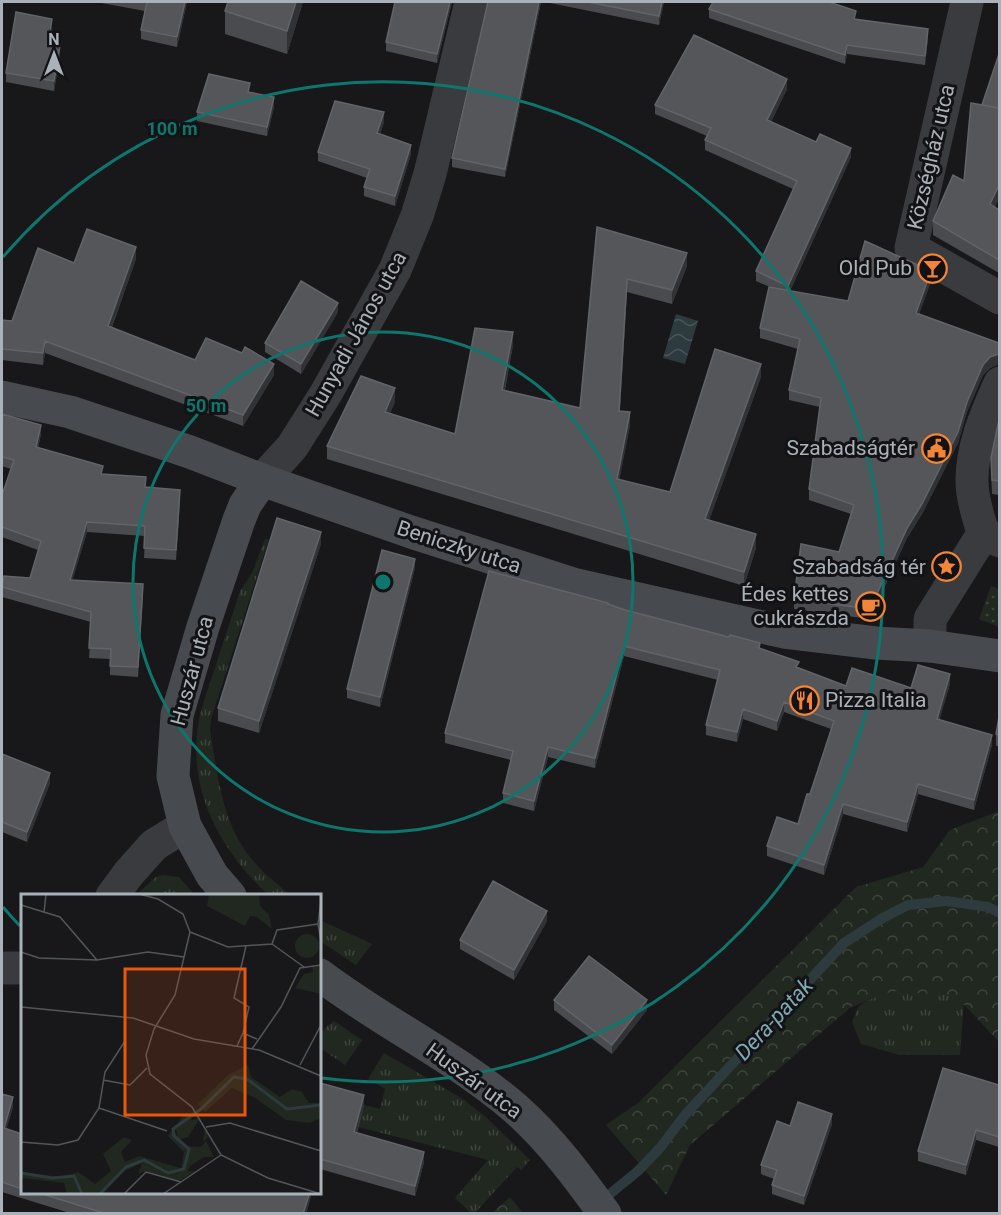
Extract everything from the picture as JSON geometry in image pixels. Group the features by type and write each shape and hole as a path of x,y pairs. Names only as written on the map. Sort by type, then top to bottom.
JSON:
{"main road":[{"name":"Beniczky utca","path":"2,397 70,412 190,452 262,480 411,532 573,584 784,632 876,643 930,646"},
{"name":"Huszár utca","path":"228,894 212,875 185,826 173,776 177,715 203,627 239,520 245,505 262,480"},
{"path":"930,646 999,656"},
{"name":"Huszár utca","path":"321,976 387,1023 443,1055 516,1109 555,1148 605,1214"}],"street":[{"name":"Hunyadi János utca","path":"262,480 292,447 320,404 395,270 417,216 430,174 471,2"},
{"name":"Községház utca","path":"967,2 911,248 999,298"},
{"path":"930,646 930,620 991,538 972,484 976,449 999,383"},
{"path":"113,894 154,845 185,826"},
{"path":"2,968 21,968"}],"green space":[{"path":"265,539 269,539 211,719 210,730 223,801 236,834 245,850 260,868 289,894 267,894 236,859 212,819 203,797 198,774 196,751 199,720 204,701 240,591 252,573"},
{"path":"991,586 999,589 999,627 979,619"},
{"path":"999,811 999,1042 956,996 893,991 851,1007 690,1145 666,1195 606,1125 638,1103 856,887 923,867 950,830"},
{"path":"162,875 179,877 194,894 137,894 156,877"},
{"path":"321,920 372,944 356,965 321,942"},
{"path":"966,975 960,1055 899,1055 861,1044 852,1022 858,1007 886,986"},
{"path":"334,1021 362,1040 345,1065 321,1049 321,1037"},
{"path":"384,1053 463,1099 487,1118 530,1160 521,1170 517,1167 475,1213 471,1213 455,1198 488,1160 358,1127 364,1105 380,1109 385,1089 368,1079"},
{"path":"510,1197 523,1213 492,1213"}],"water":[{"path":"676,314 698,321 685,364 663,358"}],"building":[{"path":"147,2 185,2 177,37 141,30"},
{"path":"228,2 296,2 287,31 225,11"},
{"path":"395,2 450,2 437,54 386,42"},
{"path":"488,2 539,2 505,169 452,158"},
{"path":"588,2 662,2 659,16"},
{"path":"713,2 829,2 856,11 854,19 928,29 925,56 847,45 845,55 709,9"},
{"path":"16,12 52,19 48,43 60,45 54,81 6,73"},
{"path":"694,35 787,79 767,120 816,142 820,134 851,148 788,286 756,271 797,181 705,140 711,128 655,105"},
{"path":"999,54 999,108 982,105"},
{"path":"209,74 250,83 248,92 274,97 267,127 197,112"},
{"path":"335,101 384,112 377,133 411,145 395,196 364,187 370,169 318,152"},
{"path":"971,103 999,108 999,185 990,204 999,210 999,260 933,221 953,175 964,181"},
{"path":"597,227 687,253 672,290 627,279 619,411 630,412 617,479 670,492 715,349 761,364 705,519 756,534 744,572 327,446 361,376 395,388 385,412 455,434 475,328 513,332 502,390 580,408"},
{"path":"87,229 136,247 108,326 195,360 206,338 242,353 245,347 274,364 243,415 45,341 43,353 2,349 2,320 12,321 38,248 74,263"},
{"path":"865,241 931,271 916,313 999,343 999,354 990,357 983,365 967,402 958,432 922,504 907,528 870,609 794,599 801,544 839,552 854,505 809,489 821,398 789,390 800,339 760,328 769,287 848,301"},
{"path":"301,281 338,303 301,364 265,343"},
{"path":"2,414 41,425 36,447 103,466 101,474 146,477 145,487 180,490 176,550 144,548 145,526 87,522 70,580 143,584 138,667 110,666 111,649 89,648 91,612 2,587 4,576 30,578 41,541 2,527 2,495 14,460 2,457"},
{"path":"999,420 999,481 992,480 991,458"},
{"path":"277,518 321,532 259,721 218,708"},
{"path":"382,550 415,559 380,697 347,689"},
{"path":"489,571 608,603 625,610 760,643 759,648 799,662 796,667 846,686 852,668 911,688 918,665 950,674 937,719 992,735 974,800 918,784 907,822 843,804 824,865 767,846 777,817 798,824 834,721 784,702 777,721 743,709 737,732 706,725 720,670 624,646 595,758 548,747 534,801 503,793 513,751 445,733"},
{"path":"999,717 999,735 996,734"},
{"path":"2,754 50,773 27,832 2,822"},
{"path":"493,881 547,911 514,970 460,940"},
{"path":"589,956 647,1000 612,1045 554,1000"},
{"path":"943,1068 999,1085 999,1137 976,1130 966,1165 918,1151"},
{"path":"321,1083 364,1095 354,1132 424,1152 415,1186 321,1159"},
{"path":"2,1094 13,1097 4,1128 21,1134 21,1189 2,1182"},
{"path":"798,1102 832,1114 804,1196 772,1185 777,1170 761,1165 777,1121 790,1126"},
{"path":"42,1194 309,1194 303,1214 107,1214"}],"waterway":[{"name":"Dera-patak","path":"600,1202 638,1171 660,1148 685,1115 844,943 908,905 947,901 988,907 1000,913"}],"place":[{"name":"Old Pub","path":"933,268"},
{"name":"Szabadságtér","path":"936,448"},
{"name":"Szabadság tér","path":"947,567"},
{"name":"Édes kettes cukrászda","path":"870,606"},
{"name":"Pizza Italia","path":"804,700"}]}
